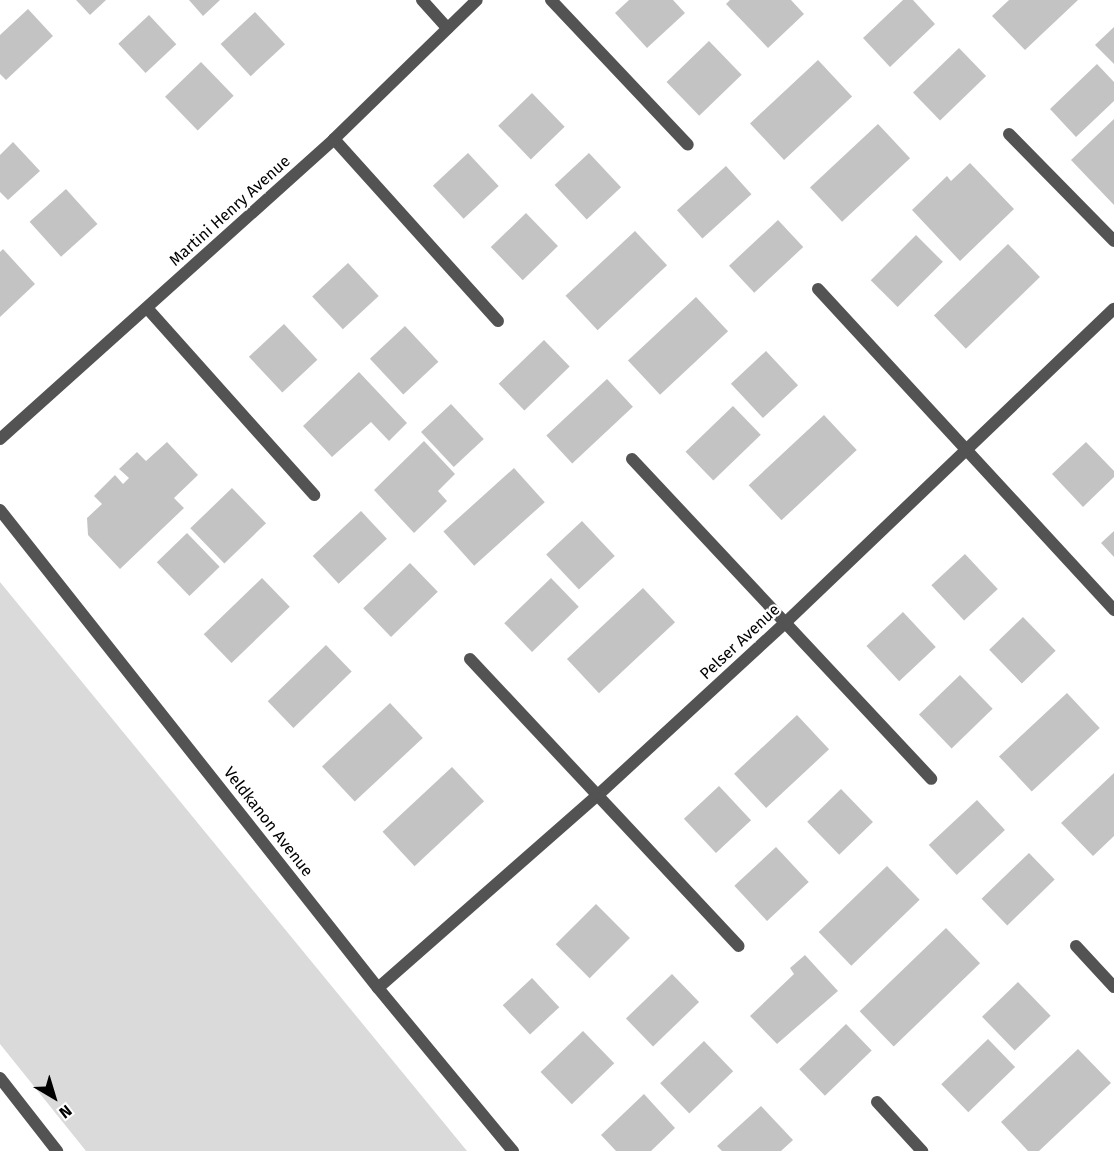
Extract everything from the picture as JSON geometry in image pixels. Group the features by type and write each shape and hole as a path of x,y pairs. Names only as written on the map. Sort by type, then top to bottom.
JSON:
{"street":[{"path":"422,0 447,28"},
{"name":"Martini Henry Avenue","path":"0,440 334,139 477,0"},
{"path":"551,0 688,145"},
{"path":"1009,134 1114,241"},
{"path":"334,139 498,321"},
{"path":"818,289 1114,610"},
{"path":"147,308 314,495"},
{"name":"Pelser Avenue","path":"378,988 599,794 967,451 1114,309"},
{"path":"632,459 931,779"},
{"name":"Veldkanon Avenue","path":"0,510 378,988 513,1151"},
{"path":"470,659 739,946"},
{"path":"1076,946 1114,987"},
{"path":"0,1078 57,1151"},
{"path":"877,1102 922,1151"}],"shaded area":[{"path":"0,582 467,1151 86,1151 0,1044"}],"building":[{"path":"76,0 106,0 90,15"},
{"path":"189,0 220,0 203,16"},
{"path":"629,0 673,0 685,13 647,48 615,13"},
{"path":"730,0 791,0 804,14 768,48 726,4"},
{"path":"903,0 913,0 935,24 890,67 863,38"},
{"path":"1009,0 1078,0 1025,50 992,16"},
{"path":"28,9 53,36 6,80 0,74 0,35"},
{"path":"255,12 285,44 251,76 221,44"},
{"path":"149,15 176,44 146,73 118,44"},
{"path":"1114,27 1114,64 1095,45"},
{"path":"709,41 742,75 699,116 667,82"},
{"path":"959,48 986,76 940,121 913,92"},
{"path":"818,60 852,97 784,160 750,123"},
{"path":"201,62 234,96 198,131 165,97"},
{"path":"1097,64 1114,82 1114,101 1076,137 1050,109"},
{"path":"532,93 565,127 531,159 498,126"},
{"path":"1114,119 1114,205 1071,160"},
{"path":"878,124 910,158 842,222 810,187"},
{"path":"13,142 40,171 8,200 0,192 0,155"},
{"path":"468,153 499,186 464,219 433,186"},
{"path":"589,153 621,187 587,219 555,185"},
{"path":"970,163 1014,209 960,261 912,210 947,176 951,181"},
{"path":"726,166 751,194 702,238 677,210"},
{"path":"66,189 97,224 61,257 30,222"},
{"path":"526,213 558,246 523,280 491,247"},
{"path":"778,220 803,247 754,293 729,266"},
{"path":"635,231 667,265 598,330 566,296"},
{"path":"916,235 943,262 898,307 871,280"},
{"path":"1008,244 1040,277 966,349 934,316"},
{"path":"3,249 35,284 0,317 0,252"},
{"path":"348,263 379,296 343,329 312,296"},
{"path":"696,297 728,331 660,395 628,360"},
{"path":"284,324 317,360 282,393 249,357"},
{"path":"405,326 438,362 403,395 370,359"},
{"path":"544,340 570,367 524,410 499,384"},
{"path":"766,351 798,385 763,418 731,384"},
{"path":"359,372 407,423 389,441 371,422 332,457 303,426"},
{"path":"607,379 633,407 572,463 546,436"},
{"path":"451,404 484,439 454,467 421,432"},
{"path":"733,406 761,435 713,481 686,452"},
{"path":"824,415 857,450 781,520 749,485"},
{"path":"424,441 455,474 438,491 447,501 414,533 374,490"},
{"path":"167,442 198,475 174,498 184,508 120,569 88,535 87,518 102,504 94,496 115,475 123,484 129,478 119,469 137,452 146,461"},
{"path":"1086,442 1114,471 1114,477 1083,507 1052,474"},
{"path":"514,468 545,502 474,566 443,532"},
{"path":"232,488 266,523 224,564 190,528"},
{"path":"361,511 387,539 339,584 313,556"},
{"path":"582,521 615,556 579,590 546,554"},
{"path":"1114,531 1114,557 1101,543"},
{"path":"187,533 220,567 189,596 157,562"},
{"path":"965,554 998,589 964,620 931,585"},
{"path":"410,563 438,592 391,637 363,608"},
{"path":"262,578 290,607 232,663 204,634"},
{"path":"551,578 579,607 532,652 504,623"},
{"path":"643,588 675,622 599,693 567,659"},
{"path":"903,612 936,647 899,681 866,646"},
{"path":"1023,617 1056,651 1022,683 989,650"},
{"path":"326,645 352,672 293,728 268,701"},
{"path":"960,675 993,709 952,748 919,715"},
{"path":"1067,693 1100,728 1032,792 999,756"},
{"path":"390,703 423,738 355,802 322,766"},
{"path":"797,715 829,749 766,808 734,774"},
{"path":"452,767 484,801 415,866 383,832"},
{"path":"1114,773 1114,836 1093,856 1061,823"},
{"path":"719,786 751,820 716,853 684,819"},
{"path":"841,789 873,822 839,855 807,822"},
{"path":"977,800 1005,830 957,875 929,845"},
{"path":"776,847 809,882 767,921 734,886"},
{"path":"1029,853 1055,880 1007,925 982,899"},
{"path":"887,866 920,900 851,966 819,932"},
{"path":"596,904 630,938 590,978 556,944"},
{"path":"946,928 980,963 894,1047 860,1011"},
{"path":"805,955 838,991 777,1044 750,1016 794,974 790,968"},
{"path":"672,974 699,1002 653,1047 626,1018"},
{"path":"532,978 559,1007 530,1035 503,1005"},
{"path":"1018,982 1051,1016 1015,1051 982,1017"},
{"path":"846,1024 872,1051 825,1096 799,1069"},
{"path":"583,1031 614,1063 572,1104 541,1072"},
{"path":"988,1039 1015,1067 968,1112 941,1084"},
{"path":"704,1041 733,1071 689,1114 660,1083"},
{"path":"1078,1049 1111,1083 1039,1151 1028,1151 1001,1122"},
{"path":"644,1094 675,1128 651,1151 616,1151 601,1135"},
{"path":"761,1106 793,1140 781,1151 722,1151 717,1146"}]}
